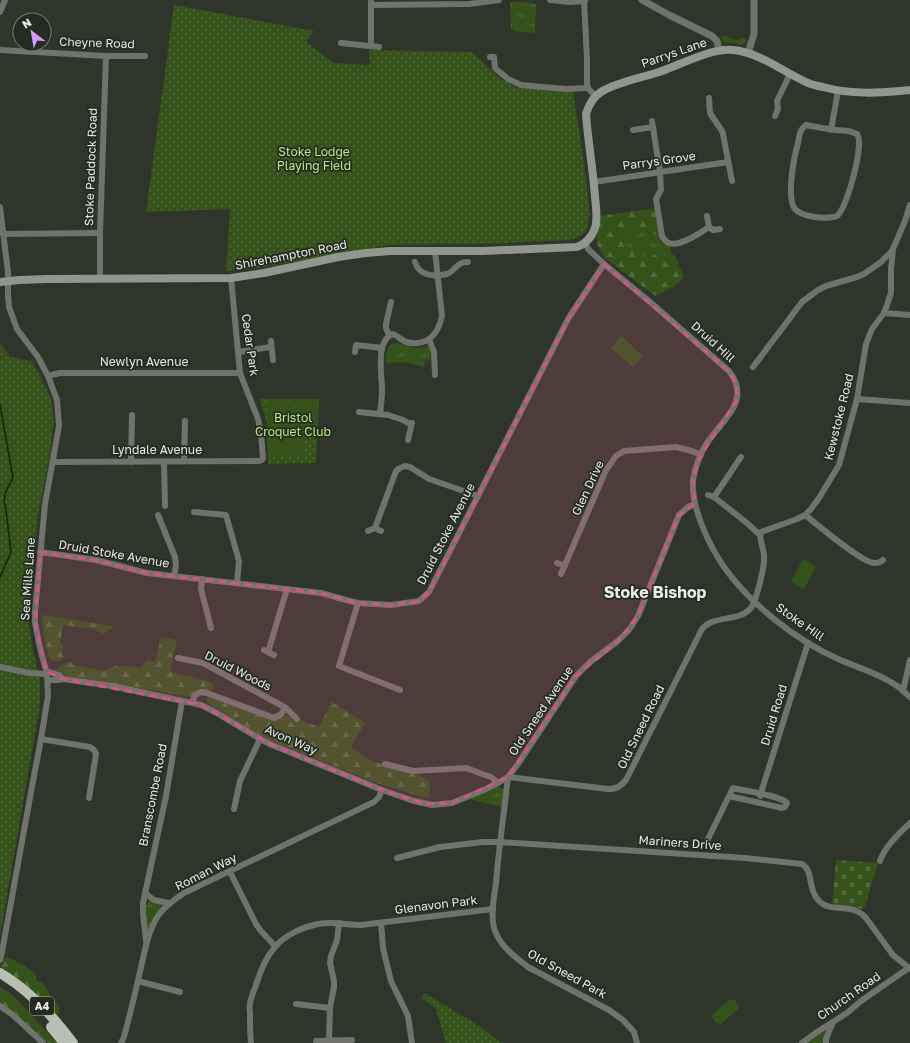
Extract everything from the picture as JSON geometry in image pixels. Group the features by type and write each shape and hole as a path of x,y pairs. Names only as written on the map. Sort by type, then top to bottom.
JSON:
{"highway":[{"name":"A4","path":"1,977 39,1012 64,1043"},
{"name":"A4","path":"1,977 25,990 73,1043"}],"main road":[{"name":"Parrys Lane","path":"595,96 610,87 657,73 719,50 733,50 748,53 809,83 838,91 871,93 910,90"},
{"path":"585,243 594,230 596,222 594,182 586,114 588,107 595,96"},
{"name":"Shirehampton Road","path":"4,281 34,279 231,278 366,253 390,251 483,251 572,248 585,243"}],"street":[{"path":"0,12 5,0"},
{"path":"371,46 371,3 469,4 499,0"},
{"path":"550,0 570,2 584,0 587,81 588,88 595,96"},
{"path":"642,0 712,36 717,41 719,50"},
{"path":"748,53 754,34 754,0"},
{"path":"341,44 379,47"},
{"name":"Cheyne Road","path":"0,50 106,56 145,56"},
{"name":"Stoke Paddock Road","path":"100,279 100,233 106,56"},
{"path":"490,57 494,57 495,68 508,79 521,85 566,89 588,88"},
{"path":"775,116 778,109 777,101 790,74"},
{"path":"831,130 838,91"},
{"path":"709,98 710,113 723,134 732,181"},
{"path":"702,110 710,109"},
{"path":"633,130 653,124 661,190 656,199 662,236 665,240 669,243 690,240 709,227"},
{"path":"806,125 831,130 854,132 858,135 857,160 846,203 838,215 824,218 814,217 800,213 795,208 793,203 793,160 800,131 803,127 806,125"},
{"name":"Parrys Grove","path":"594,182 728,162"},
{"path":"753,367 802,302 818,290 864,274 881,262 893,249 910,205"},
{"name":"Sea Mills Lane","path":"0,207 8,272 4,281 9,307 14,321 38,357 48,376 57,400 59,426 45,504 35,600 35,623 47,675 48,696 0,960"},
{"path":"707,216 709,227 713,230 720,230"},
{"path":"3,234 100,233"},
{"name":"Druid Hill","path":"585,243 588,249 604,264 654,305 729,371 733,377 738,390 736,405 712,436 701,455 693,480 695,504 705,533"},
{"name":"Kewstoke Road","path":"760,535 764,530 798,519 805,515 819,498 839,465 857,399 866,344 872,329 884,312 891,293 893,249"},
{"path":"380,414 382,390 380,354 386,340 389,336 395,335 406,342 418,344 429,339 440,326 442,316 435,251"},
{"path":"415,262 416,267 419,270 424,274 431,275 447,274 462,263 468,262"},
{"name":"Druid Stoke Avenue","path":"40,552 96,560 147,574 321,593 358,603 391,605 419,601 428,592 568,319 604,264"},
{"name":"Cedar Park","path":"231,278 240,373 258,418 261,434 262,460"},
{"path":"389,336 386,324 391,302"},
{"path":"884,312 910,315"},
{"path":"429,339 434,352 435,375"},
{"path":"238,352 271,344 273,360"},
{"path":"355,352 356,345 382,348"},
{"path":"428,363 435,364"},
{"name":"Newlyn Avenue","path":"48,376 60,374 240,373"},
{"path":"857,399 910,403"},
{"path":"359,412 380,414 412,423 408,440"},
{"path":"131,462 128,424 132,415"},
{"path":"184,461 182,430 185,421"},
{"name":"Glen Drive","path":"561,574 606,470 616,456 624,451 676,448 692,451 701,455"},
{"path":"741,457 711,496 747,522 760,535 764,551 764,562 755,602"},
{"name":"Lyndale Avenue","path":"53,462 262,460"},
{"path":"164,462 165,503 172,500"},
{"path":"368,531 378,529 396,471 405,466 410,467 429,479 478,496"},
{"name":"Old Sneed Avenue","path":"508,777 576,676 590,662 618,641 629,630 638,616 679,515 685,509 695,504"},
{"path":"194,512 226,514 232,523 239,562 238,583"},
{"path":"805,515 865,560 875,564 884,560"},
{"path":"168,518 160,518 175,557 176,565 174,576"},
{"name":"Stoke Hill","path":"705,533 716,555 741,589 784,627 808,643 839,660 884,678 910,697"},
{"path":"557,563 565,566"},
{"path":"202,580 201,589 211,628"},
{"path":"269,652 287,589"},
{"name":"Old Sneed Road","path":"508,777 608,789 619,788 626,780 702,629 712,622 743,614 751,608 755,602"},
{"path":"358,603 339,666 400,690"},
{"path":"201,622 209,620"},
{"name":"Druid Road","path":"759,802 808,643"},
{"name":"Druid Woods","path":"178,658 203,663 286,708 297,719"},
{"path":"903,691 910,660"},
{"name":"Avon Way","path":"0,667 47,675 58,680 63,679 112,686 192,703 215,712 260,739 382,790 426,804 438,805 452,803 464,799 508,777"},
{"path":"192,703 195,695 201,692 274,718 280,715 286,708"},
{"name":"Branscombe Road","path":"146,944 143,913 145,893 166,796 182,701"},
{"path":"41,738 90,747 94,750 96,754 92,795"},
{"path":"234,809 240,781 260,739"},
{"path":"385,764 413,771 466,768 485,775 498,783"},
{"name":"Old Sneed Park","path":"508,777 493,909 493,924 495,932 502,944 511,954 528,967 609,1010 623,1020 634,1032 637,1043"},
{"path":"705,845 729,796 733,788 783,800 787,803 785,807 782,808 729,796"},
{"name":"Roman Way","path":"121,1043 124,1037 146,944 152,928 160,914 169,904 184,894 374,802 382,790"},
{"path":"880,861 886,849 910,823"},
{"name":"Mariners Drive","path":"398,858 440,847 483,842 500,842 745,858 802,864 806,866 808,870 813,893 819,902 828,906 850,908 860,912 894,955 910,967"},
{"path":"230,872 256,924 275,946"},
{"path":"145,893 154,900 169,904"},
{"name":"Glenavon Park","path":"252,1043 250,1032 250,1003 261,971 270,954 275,946 284,939 304,928 319,923 353,925 493,909"},
{"name":"Glenavon Park","path":"381,922 383,948 391,981 408,1016 412,1043"},
{"path":"328,1040 330,1008 334,987 330,963 337,940 339,923"},
{"name":"Church Road","path":"803,1043 910,967"},
{"path":"138,981 180,992"},
{"path":"296,1004 330,1008"},
{"path":"0,1006 43,1043"},
{"path":"826,1043 826,1039 833,1022"},
{"path":"316,1040 352,1040"}],"highlighted area":[{"path":"604,264 729,371 736,384 737,400 701,455 693,480 695,504 679,515 638,616 618,641 576,676 508,777 452,803 426,804 382,790 272,745 201,705 63,679 46,671 35,623 40,552 96,560 147,573 321,593 358,603 391,605 419,601 429,592 568,319"}],"green space":[{"path":"510,2 536,4 535,33 513,31 513,28 511,28"},
{"name":"Stoke Lodge Playing Field","path":"174,5 314,31 306,42 334,63 370,65 369,50 472,52 501,79 516,87 573,92 589,202 589,218 586,230 580,236 570,240 480,244 389,245 253,269 226,271 230,209 146,212"},
{"path":"723,35 736,40 744,38 747,40 742,45 726,42 721,37"},
{"path":"656,208 660,230 656,235 643,228 634,232 624,230 621,235 622,240 629,250 639,249 642,253 643,259 655,255 672,254 676,258 684,277 674,286 655,296 605,258 597,244 597,237 600,216"},
{"path":"643,228 652,234 660,230 670,246 672,254 654,255 646,259 642,259 636,249 629,250 621,238 622,233 624,230"},
{"path":"621,336 643,356 633,367 611,348"},
{"path":"0,343 10,357 32,361 51,398 54,422 49,461 38,515 29,611 29,624 33,650 40,681 40,705 0,936"},
{"path":"397,343 415,348 428,346 432,359 424,361 425,367 404,362 386,363 386,353 388,348"},
{"name":"Bristol Croquet Club","path":"260,399 319,399 316,463 268,464 267,424"},
{"path":"294,401 317,401 317,429 294,429"},
{"path":"269,402 291,402 291,429 269,429"},
{"path":"303,431 303,455 270,456 270,432"},
{"path":"803,559 816,566 804,589 791,582"},
{"path":"42,615 112,626 112,628 104,633 95,631 95,629 63,625 60,644 63,644 62,655 66,657 53,661 49,657 46,646"},
{"path":"161,637 177,640 170,672 205,680 214,685 211,691 200,690 195,692 190,697 67,676 56,669 70,661 73,665 104,671 115,666 131,666 141,668 147,660 155,662"},
{"path":"208,695 269,718 277,720 287,715 319,727 332,702 365,723 351,747 367,759 416,774 430,781 429,798 374,782 267,739 245,727 207,702 206,698"},
{"path":"496,786 504,790 502,807 470,799"},
{"path":"836,860 878,863 864,909 832,904"},
{"path":"150,900 162,905 152,920 148,930 146,906"},
{"path":"6,957 14,960 35,973 37,981 42,982 60,1008 59,1013 56,1016 2,970 0,967"},
{"path":"0,987 11,994 57,1043 48,1043 15,1013 0,1003"},
{"path":"424,993 478,1025 501,1043 446,1043 436,1009 422,998"},
{"path":"730,999 734,1000 739,1005 738,1009 721,1024 717,1023 712,1018 713,1014"},
{"path":"825,1031 823,1043 809,1043 817,1035"}],"waterway":[{"path":"0,405 13,478 6,491 4,501 11,552 0,577"}],"district":[{"name":"Stoke Bishop","path":"655,592"}]}
